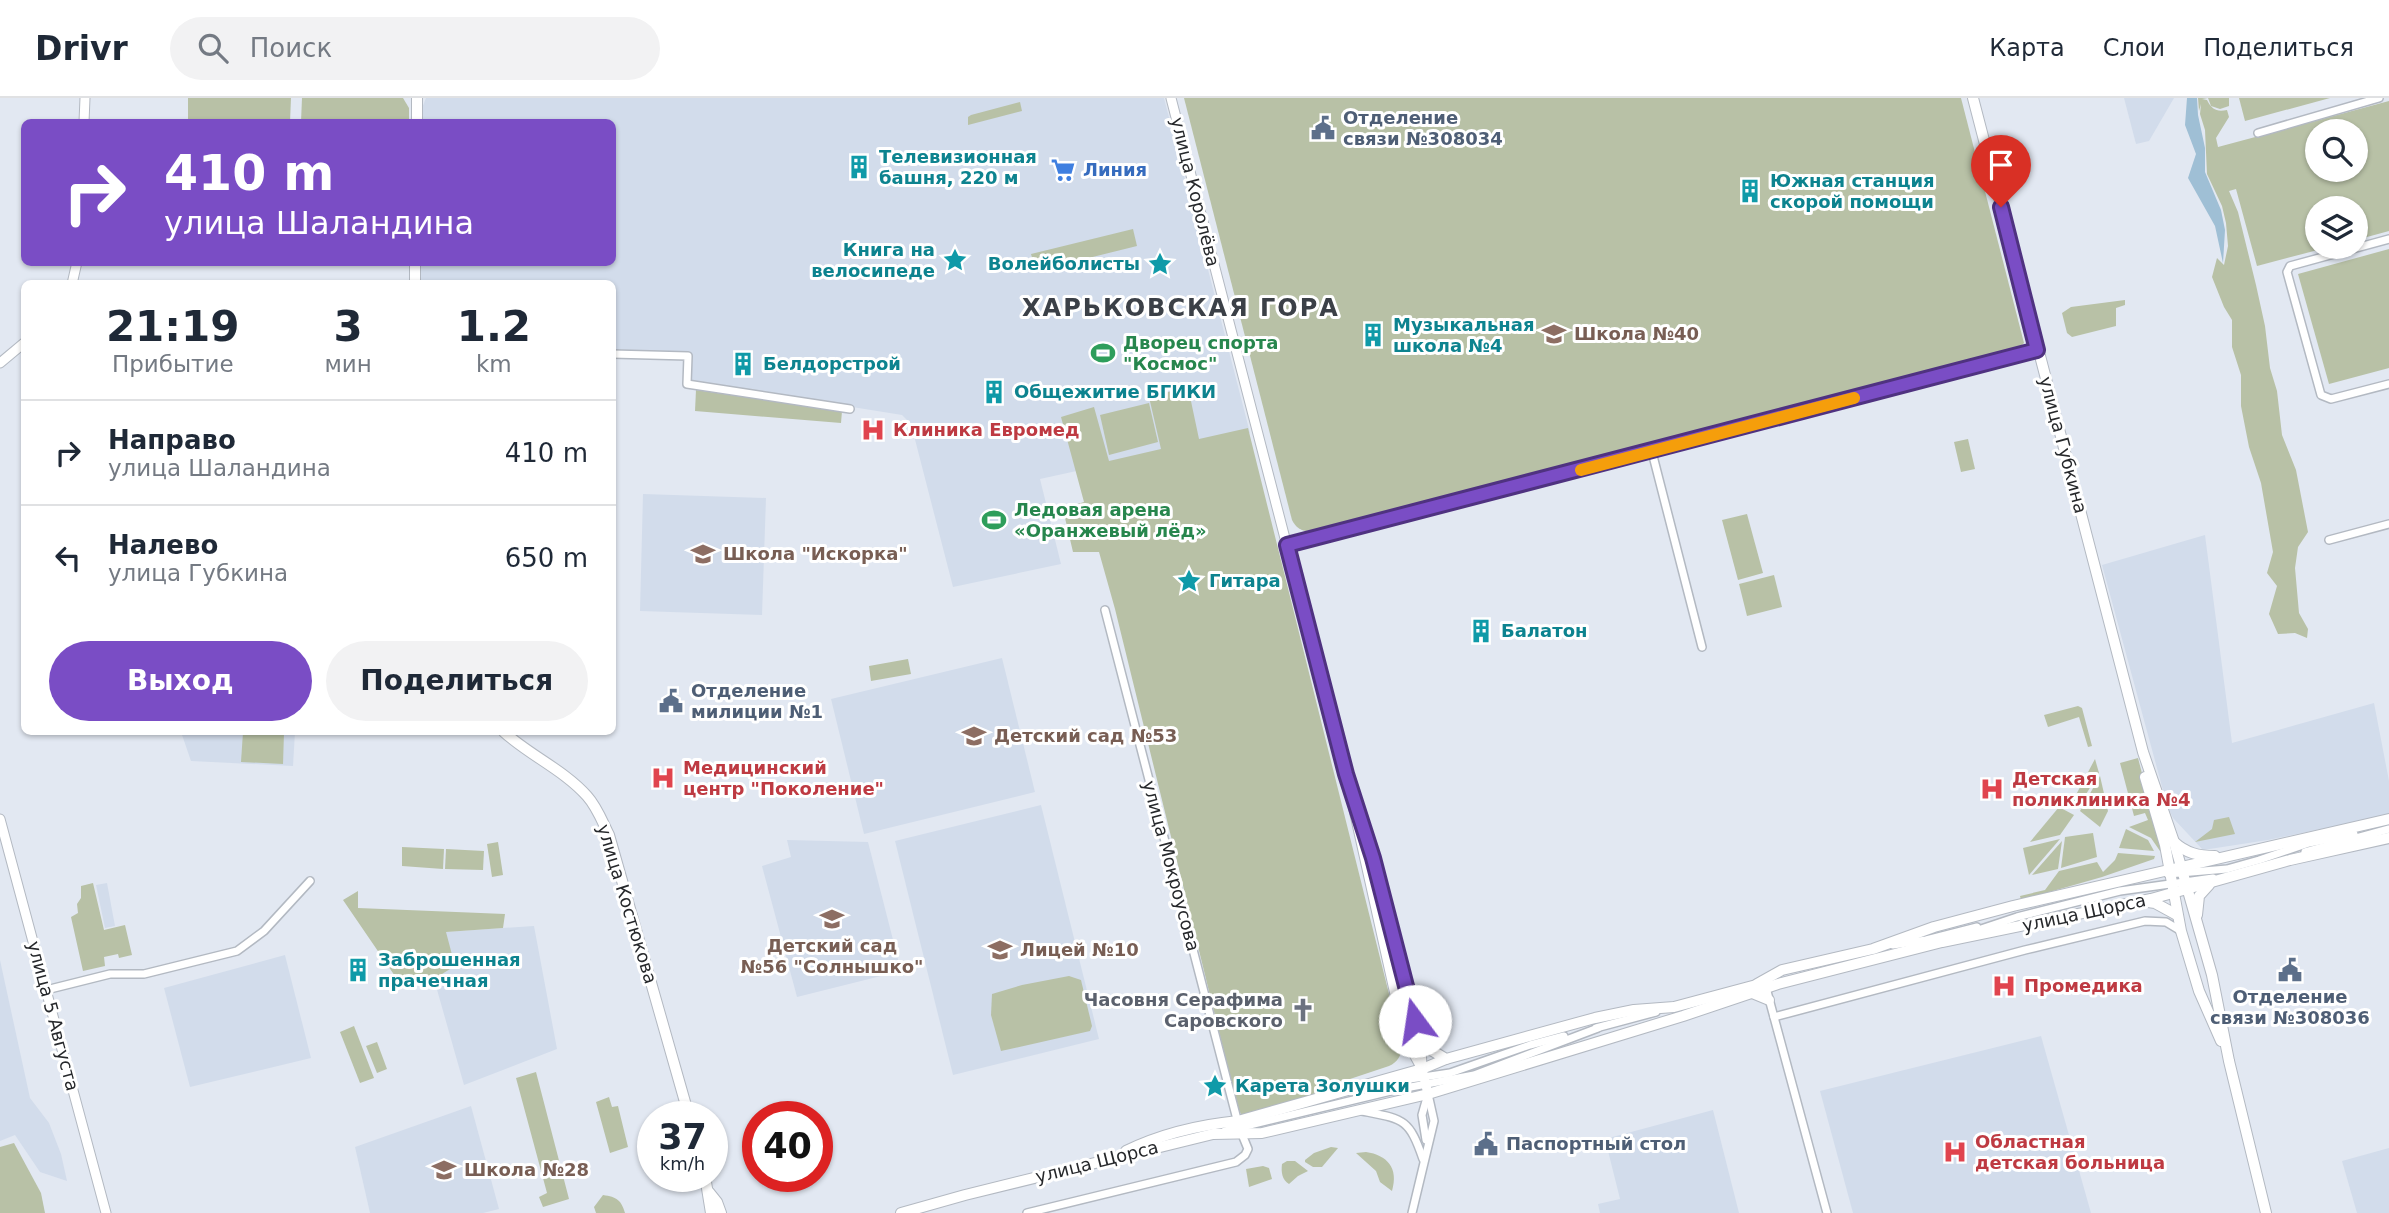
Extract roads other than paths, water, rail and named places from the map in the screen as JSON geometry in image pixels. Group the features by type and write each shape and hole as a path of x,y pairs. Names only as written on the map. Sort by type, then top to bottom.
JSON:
{"main road":[{"path":"417,98 417,119"},
{"name":"улица Губкина","path":"1973,98 2143,751 2174,842 2212,975 2229,1061 2266,1213"},
{"name":"улица Костюкова","path":"507,735 578,787 595,807 609,835 685,1101"},
{"name":"улица Губкина","path":"2143,751 2145,776 2165,845 2181,932 2199,991 2229,1061"},
{"name":"улица Щорса","path":"1761,986 1782,970 1873,949 1958,920 2147,875 2171,880 2183,878 2230,856 2389,819"},
{"name":"улица Щорса","path":"1674,1007 1778,984 1942,942 2137,902 2171,880 2183,878 2212,883 2290,860 2389,838"},
{"path":"2174,842 2193,854 2230,856"},
{"path":"2197,919 2199,896 2212,883"},
{"path":"2137,902 2155,903 2177,915"},
{"path":"1239,1128 1368,1084 1424,1081 1459,1086 1761,986 1769,1000"},
{"path":"1110,1159 1154,1138 1209,1124 1262,1133 1354,1110 1424,1081 1446,1059 1595,1018 1634,1010 1674,1007"},
{"path":"1421,1044 1446,1059"},
{"name":"улица Щорса","path":"901,1213 1239,1128"},
{"path":"709,1192 711,1213"},
{"path":"709,1192 721,1213"}],"street":[{"path":"78,98 85,98 84,119"},
{"name":"улица Королёва","path":"1171,98 1346,774 1396,999 1410,1047 1424,1081"},
{"path":"2258,133 2379,98"},
{"path":"2389,239 2290,266 2287,272 2321,395 2331,399 2389,384"},
{"path":"0,363 21,346"},
{"path":"1287,545 2037,350"},
{"path":"616,354 688,356 687,383 850,409"},
{"path":"1652,452 1702,647"},
{"path":"2329,540 2389,524"},
{"name":"улица Мокроусова","path":"1105,610 1239,1128"},
{"name":"улица Королёва","path":"1346,774 1373,858 1421,1044 1424,1081"},
{"name":"улица 5 Августа","path":"0,820 106,1213"},
{"path":"2183,878 2228,875 2389,829"},
{"path":"1942,942 2017,917 2171,880"},
{"path":"46,990 110,974 144,974 237,951 264,931 310,881"},
{"name":"улица Щорса","path":"1873,949 1926,940 2017,917 2117,881"},
{"name":"улица Щорса","path":"1774,1017 2145,921 2166,922 2181,932"},
{"path":"1761,986 1774,1017 1827,1213"},
{"name":"улица Щорса","path":"1239,1128 1424,1081 1474,1075 1598,1028 1674,1007"},
{"path":"1412,1213 1434,1121 1424,1081"},
{"name":"улица Щорса","path":"1294,1114 1368,1084"},
{"path":"1354,1110 1399,1119 1415,1137 1424,1162"},
{"path":"1027,1213 1236,1162 1245,1156 1248,1149 1239,1128"}],"water":[{"path":"2187,98 2197,98 2205,148 2205,172 2221,210 2225,230 2223,263 2215,226 2188,178 2196,154 2185,125"}],"place":[{"name":"Отделение связи №308034","path":"1323,128"},
{"name":"Телевизионная башня, 220 м","path":"859,167"},
{"name":"Линия","path":"1063,170"},
{"name":"Южная станция скорой помощи","path":"1750,191"},
{"name":"Книга на велосипеде","path":"955,260"},
{"name":"Волейболисты","path":"1160,264"},
{"name":"Школа №40","path":"1554,334"},
{"name":"Музыкальная школа №4","path":"1373,335"},
{"name":"Дворец спорта \"Космос\"","path":"1103,353"},
{"name":"Белдорстрой","path":"743,364"},
{"name":"Общежитие БГИКИ","path":"994,392"},
{"name":"Клиника Евромед","path":"873,430"},
{"name":"Ледовая арена «Оранжевый лёд»","path":"994,520"},
{"name":"Школа \"Искорка\"","path":"703,554"},
{"name":"Гитара","path":"1189,581"},
{"name":"Балатон","path":"1481,631"},
{"name":"Отделение милиции №1","path":"671,701"},
{"name":"Детский сад №53","path":"974,736"},
{"name":"Медицинский центр \"Поколение\"","path":"663,778"},
{"name":"Детская поликлиника №4","path":"1992,789"},
{"name":"Детский сад №56 \"Солнышко\"","path":"832,919"},
{"name":"Лицей №10","path":"1000,950"},
{"name":"Заброшенная прачечная","path":"358,970"},
{"name":"Отделение связи №308036","path":"2290,970"},
{"name":"Промедика","path":"2004,986"},
{"name":"Часовня Серафима Саровского","path":"1303,1010"},
{"name":"Карета Золушки","path":"1215,1086"},
{"name":"Паспортный стол","path":"1486,1144"},
{"name":"Областная детская больница","path":"1955,1152"},
{"name":"Школа №28","path":"444,1170"}],"district":[{"name":"ХАРЬКОВСКАЯ ГОРА","path":"1181,308"}]}
